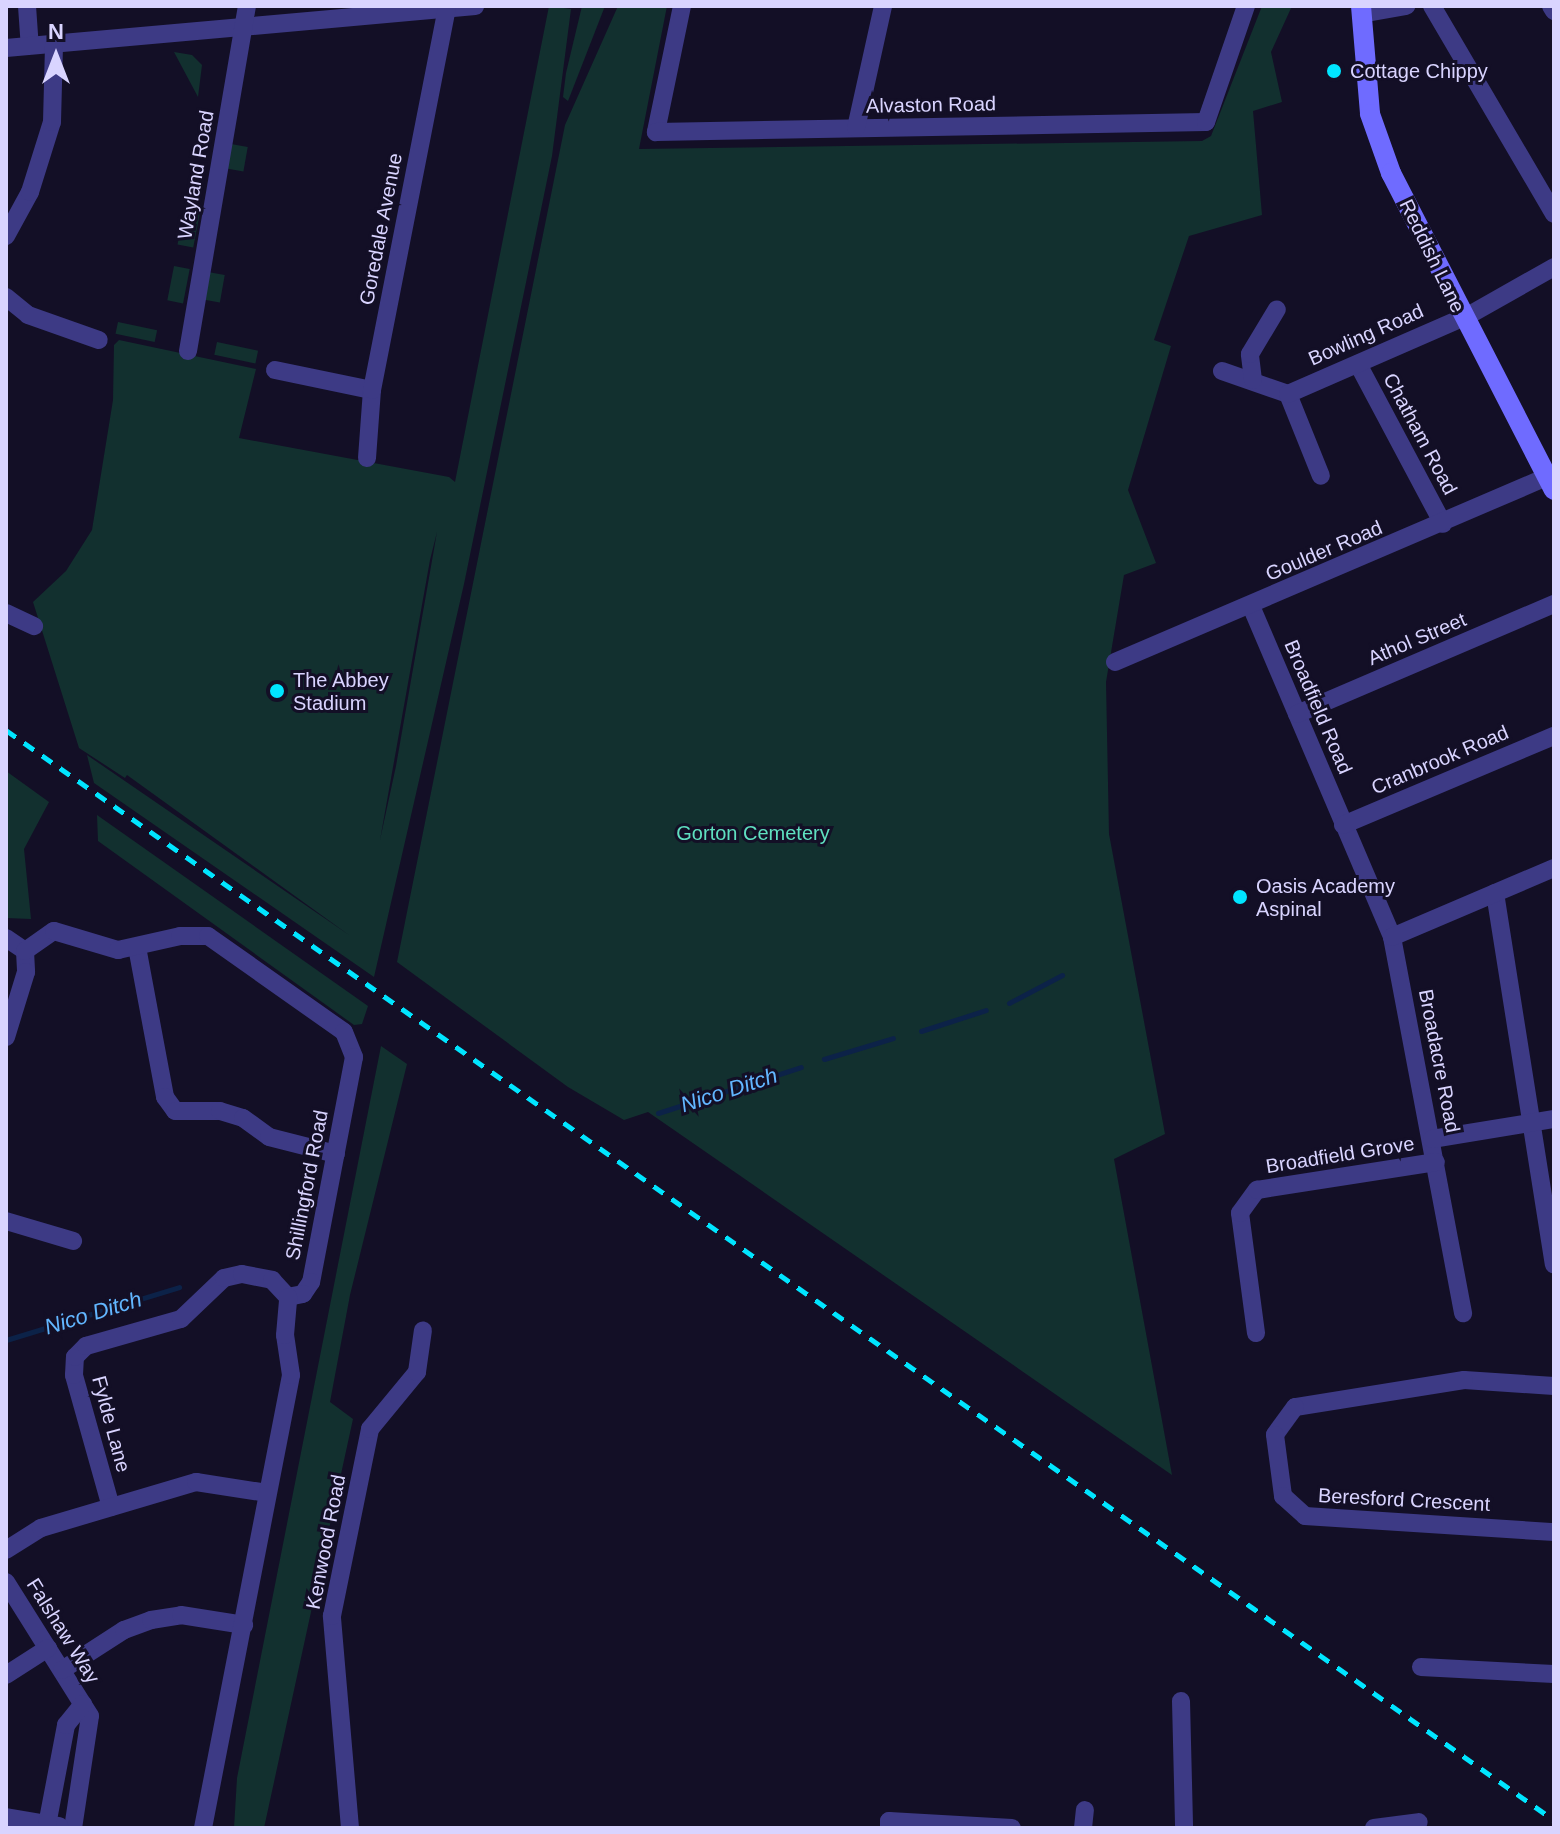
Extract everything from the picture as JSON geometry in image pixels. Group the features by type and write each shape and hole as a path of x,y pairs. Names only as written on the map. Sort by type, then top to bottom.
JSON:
{"main road":[{"name":"Reddish Lane","path":"1361,10 1370,114 1391,173 1551,483"}],"street":[{"path":"27,6 30,45"},
{"name":"Wayland Road","path":"188,351 247,6"},
{"path":"6,48 475,6"},
{"name":"Alvaston Road","path":"682,6 656,132 1206,122 1246,6"},
{"path":"856,128 883,6"},
{"path":"1361,10 1406,6"},
{"path":"1432,6 1554,214"},
{"name":"Goredale Avenue","path":"367,458 372,390 447,9"},
{"path":"6,236 30,192 52,122 54,44"},
{"name":"Bowling Road","path":"1288,394 1463,317 1554,267"},
{"path":"6,297 28,315 99,340"},
{"path":"1253,380 1250,354 1277,309"},
{"name":"Chatham Road","path":"1358,364 1443,524"},
{"path":"275,370 372,390"},
{"path":"1222,371 1288,394 1321,476"},
{"name":"Goulder Road","path":"1115,662 1443,524 1551,483"},
{"name":"Athol Street","path":"1297,714 1554,604"},
{"name":"Broadfield Road","path":"1251,606 1343,825"},
{"path":"6,613 34,626"},
{"name":"Cranbrook Road","path":"1343,825 1554,736"},
{"name":"Broadacre Road","path":"1343,825 1392,937 1463,1313"},
{"path":"1392,937 1554,868"},
{"path":"1495,893 1554,1264"},
{"name":"Shillingford Road","path":"25,951 54,931 118,950 180,936 208,936 344,1032 354,1057 311,1282 303,1294 288,1297"},
{"path":"6,938 25,951 26,972 6,1037"},
{"path":"137,947 165,1097 175,1111 220,1111 243,1118 269,1137 336,1154"},
{"path":"1432,1139 1554,1119"},
{"name":"Broadfield Grove","path":"1256,1333 1240,1213 1257,1190 1436,1162"},
{"path":"6,1221 73,1241"},
{"name":"Fylde Lane","path":"111,1507 74,1375 75,1357 86,1346 181,1319 224,1278 242,1274 272,1280 288,1297"},
{"path":"203,1828 291,1375 285,1335 288,1297"},
{"name":"Kenwood Road","path":"350,1828 332,1616 370,1429 417,1372 423,1330"},
{"name":"Beresford Crescent","path":"1554,1386 1464,1380 1295,1407 1275,1435 1283,1496 1305,1516 1554,1532"},
{"path":"6,1550 41,1528 196,1482 267,1493"},
{"name":"Falshaw Way","path":"6,1582 90,1716 90,1736 71,1828"},
{"path":"62,1670 124,1630 167,1616 244,1625"},
{"path":"6,1675 48,1648"},
{"path":"1421,1667 1554,1674"},
{"path":"1181,1701 1184,1828"},
{"name":"Falshaw Way","path":"47,1825 66,1725 83,1704"},
{"path":"6,1817 71,1828"},
{"path":"1374,1828 1418,1821"},
{"path":"889,1825 1012,1828"}],"green space":[{"path":"549,6 571,9 552,156 464,584 374,977 94,783 87,755 349,935 127,775 125,778 79,748 33,602 66,571 92,530 113,400 114,345 119,340 256,369 239,438 449,477 455,482","holes":["437,532 396,766 380,840"]},
{"path":"582,6 605,6 568,101 563,97 566,73"},
{"name":"Gorton Cemetery","path":"618,6 667,6 639,149 1202,141 1211,136 1262,6 1292,6 1271,52 1282,102 1253,111 1262,215 1189,236 1154,340 1171,346 1128,490 1156,563 1124,575 1106,682 1109,834 1165,1134 1114,1159 1172,1475 648,1112 624,1120 568,1087 397,962 565,125"},
{"path":"174,52 192,55 202,65 198,97"},
{"path":"231,144 248,147 243,172 227,169"},
{"path":"184,211 200,214 193,247 178,244"},
{"path":"174,266 190,269 183,303 167,300"},
{"path":"208,272 225,275 220,303 203,300"},
{"path":"118,322 157,330 155,342 116,334"},
{"path":"217,342 258,351 255,363 214,355"},
{"path":"6,771 49,802 24,849 31,919 6,918"},
{"path":"97,815 368,1006 362,1024 354,1025 98,841"},
{"path":"381,1046 407,1064 350,1295 330,1402 353,1419 264,1828 234,1828 237,1778"}],"waterway":[{"name":"Nico Ditch","path":"1009,1003 1062,975"},
{"name":"Nico Ditch","path":"921,1031 986,1010"},
{"name":"Nico Ditch","path":"824,1059 893,1038"},
{"name":"Nico Ditch","path":"658,1113 801,1067"},
{"name":"Nico Ditch","path":"6,1340 179,1287"}],"railway":[{"path":"6,730 1554,1820"}],"place":[{"name":"Cottage Chippy","path":"1334,71"},
{"name":"The Abbey Stadium","path":"277,691"},
{"name":"Oasis Academy Aspinal","path":"1240,897"}]}
